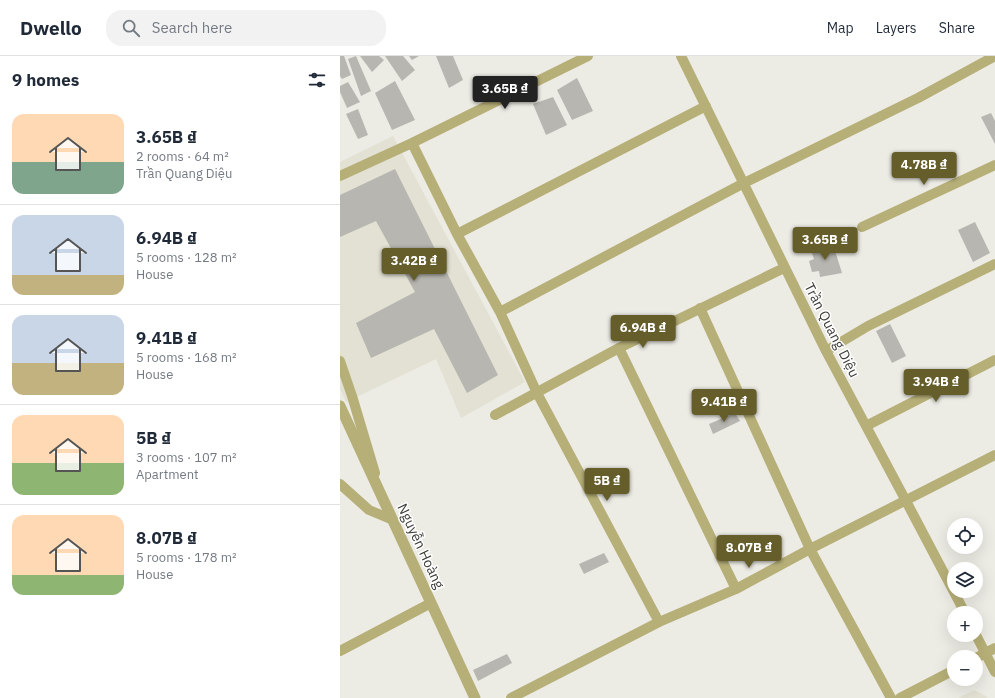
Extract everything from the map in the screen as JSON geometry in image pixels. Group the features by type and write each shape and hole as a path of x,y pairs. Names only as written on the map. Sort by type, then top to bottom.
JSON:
{"street":[{"path":"340,176 412,143 588,56"},
{"name":"Trần Quang Diệu","path":"681,56 826,351 961,606"},
{"path":"500,312 744,184 918,98 995,56"},
{"path":"458,234 706,106"},
{"path":"412,143 458,234 500,312 537,393 659,622"},
{"path":"862,227 995,165"},
{"path":"826,351 868,326 995,264"},
{"path":"495,415 619,348 784,268"},
{"path":"700,308 810,549 891,698"},
{"path":"619,348 736,589"},
{"path":"866,426 995,360"},
{"path":"340,361 381,492"},
{"name":"Nguyễn Hoàng","path":"340,406 475,698"},
{"path":"511,698 659,622 736,589 810,549 995,455"},
{"path":"340,484 369,510 393,520"},
{"path":"340,651 432,603"},
{"path":"980,642 995,672"},
{"path":"983,654 995,648"},
{"path":"900,698 947,674"}],"shaded area":[{"path":"393,136 525,382 461,418 436,359 346,402 340,389 340,162"},
{"path":"974,690 987,698 958,698"}],"building":[{"path":"340,56 344,56 351,75 342,79 340,76"},
{"path":"356,56 371,91 361,96 348,59"},
{"path":"360,56 379,56 384,60 372,72"},
{"path":"385,56 403,56 415,70 402,81"},
{"path":"409,56 419,56 412,60"},
{"path":"436,56 453,56 463,80 449,88"},
{"path":"577,78 593,111 572,120 557,90"},
{"path":"395,81 415,120 392,130 375,93"},
{"path":"348,82 360,102 347,108 340,92 340,86"},
{"path":"553,97 567,125 546,135 533,104"},
{"path":"358,109 368,135 358,139 346,114"},
{"path":"991,113 995,121 995,144 981,117"},
{"path":"395,169 498,375 467,393 434,329 371,358 356,323 415,292 376,221 340,237 340,195"},
{"path":"975,222 990,253 973,262 958,230"},
{"path":"826,241 836,254 842,273 820,277 819,271 812,272 809,261 814,259 812,253 818,250 818,243"},
{"path":"890,324 906,356 892,363 876,331"},
{"path":"735,413 740,421 713,434 709,424"},
{"path":"604,553 609,562 584,574 579,564"},
{"path":"507,654 512,663 478,681 473,670"}]}
